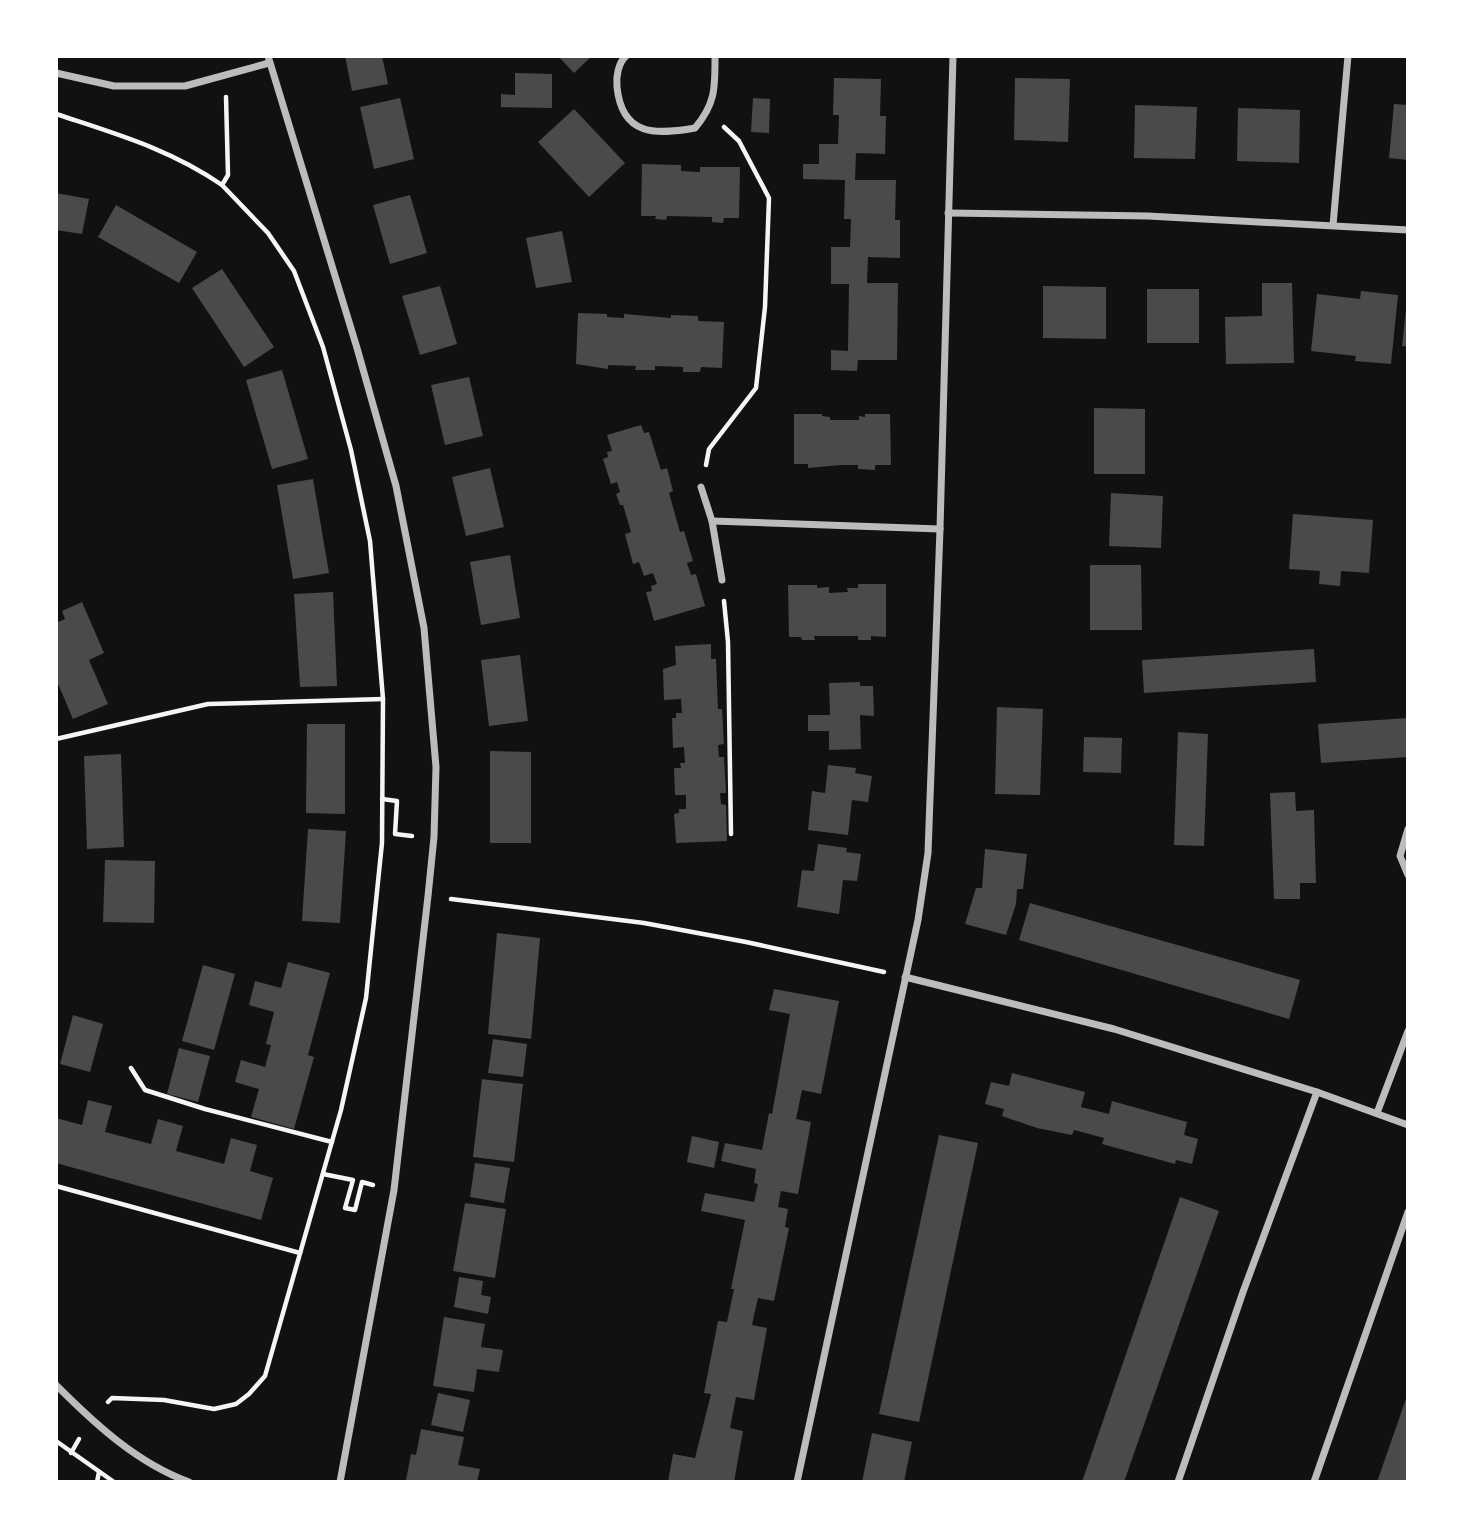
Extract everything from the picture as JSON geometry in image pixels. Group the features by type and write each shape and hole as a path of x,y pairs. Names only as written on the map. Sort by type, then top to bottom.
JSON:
{"street":[{"path":"626,56 621,61 616,82 619,107 638,127 665,134 695,128 709,111 715,90 715,56"},
{"path":"797,1482 918,920 928,853 953,56"},
{"path":"1333,225 1348,56"},
{"path":"56,73 114,86 185,86 268,60 357,348 396,486 424,628 436,766 434,837 394,1190 340,1482"},
{"path":"948,213 1148,216 1408,230"},
{"path":"701,487 712,521 722,580"},
{"path":"712,521 940,529"},
{"path":"1408,829 1400,856 1408,875"},
{"path":"905,976 1114,1029 1317,1092 1408,1125"},
{"path":"1377,1112 1408,1031"},
{"path":"1178,1482 1238,1306 1317,1092"},
{"path":"1314,1482 1408,1212"},
{"path":"56,1385 90,1419 142,1458 190,1482"}],"path":[{"path":"222,186 228,175 223,76"},
{"path":"701,487 709,449 756,388 765,307 769,198 739,141 709,111"},
{"path":"56,114 159,149 195,166 222,186 268,233 294,271 323,347 351,450 370,541 383,699 382,842 366,998 332,1142 265,1376 236,1404 214,1409 164,1400 112,1398 90,1419 71,1453"},
{"path":"722,580 728,642 731,834"},
{"path":"56,738 208,704 383,699"},
{"path":"382,799 397,801 395,834 434,837"},
{"path":"428,896 644,923 905,976"},
{"path":"131,1068 145,1090 227,1115 332,1142"},
{"path":"323,1174 353,1180 345,1208 355,1210 362,1182 394,1190"},
{"path":"56,1186 300,1253"},
{"path":"56,1441 114,1482"},
{"path":"97,1482 99,1472"}],"building":[{"path":"345,56 382,56 388,84 352,91"},
{"path":"558,56 592,56 574,73"},
{"path":"515,73 552,74 552,108 501,107 501,94 515,95"},
{"path":"834,78 881,79 880,116 886,116 885,154 856,153 855,180 896,180 895,220 900,220 900,258 868,257 867,283 898,283 897,360 858,360 857,371 831,370 831,350 848,351 849,284 831,284 831,247 850,247 851,219 844,219 845,180 803,179 803,164 819,164 819,144 838,144 839,115 833,115"},
{"path":"1015,78 1070,79 1068,142 1014,140"},
{"path":"400,98 414,159 374,169 360,107"},
{"path":"753,98 770,99 769,133 751,132"},
{"path":"1394,104 1408,105 1408,160 1389,158"},
{"path":"1135,105 1197,107 1195,159 1134,158"},
{"path":"1238,108 1300,110 1299,163 1237,161"},
{"path":"574,109 625,163 589,197 538,142"},
{"path":"642,164 681,165 681,171 700,172 700,167 740,167 739,218 724,218 723,223 712,222 712,217 667,216 666,220 655,219 656,216 641,216"},
{"path":"56,193 89,199 82,234 56,230"},
{"path":"410,195 427,253 390,264 373,205"},
{"path":"116,205 197,252 179,283 98,237"},
{"path":"562,231 572,282 536,288 526,238"},
{"path":"222,269 274,347 244,367 192,288"},
{"path":"1262,283 1292,283 1294,363 1226,364 1225,317 1262,316"},
{"path":"440,286 457,344 420,355 402,296"},
{"path":"1043,286 1106,287 1106,339 1043,338"},
{"path":"1147,289 1199,289 1199,343 1147,343"},
{"path":"1361,291 1398,295 1391,364 1355,361 1356,356 1311,351 1317,294 1360,299"},
{"path":"1408,309 1408,347 1402,346"},
{"path":"578,313 607,314 607,317 624,318 624,314 671,318 671,315 698,316 698,321 724,322 722,368 701,367 700,372 683,372 683,367 655,366 655,370 635,370 636,366 608,365 608,369 576,364"},
{"path":"282,370 308,459 272,469 246,380"},
{"path":"469,377 483,436 445,445 431,385"},
{"path":"1094,408 1145,409 1145,474 1094,474"},
{"path":"794,414 822,414 830,417 830,420 859,420 859,416 865,417 865,414 890,414 891,465 875,465 875,470 858,469 858,465 808,468 808,464 794,464"},
{"path":"641,425 644,433 649,432 661,470 667,468 673,491 669,493 680,532 684,531 693,561 687,563 691,575 696,574 705,606 654,621 646,592 652,591 651,586 657,584 653,573 644,576 639,562 633,564 625,534 631,532 623,505 620,505 616,494 620,492 617,482 611,484 603,459 608,457 607,452 612,451 607,435"},
{"path":"490,468 504,527 466,536 452,477"},
{"path":"313,479 329,573 293,579 277,485"},
{"path":"1111,493 1163,496 1161,548 1109,546"},
{"path":"1293,514 1373,520 1369,573 1341,571 1340,586 1319,584 1320,571 1289,569"},
{"path":"510,555 520,618 481,625 470,562"},
{"path":"1090,565 1141,565 1142,630 1090,630"},
{"path":"858,584 886,584 886,637 871,636 871,640 858,640 858,636 814,636 815,640 802,640 801,637 789,637 788,585 829,587 829,593 848,592 847,588 858,588"},
{"path":"333,592 337,686 300,687 294,594"},
{"path":"82,602 104,653 89,660 108,704 73,719 56,679 56,623 65,619 62,611"},
{"path":"711,644 711,659 716,659 718,709 722,709 724,744 718,745 719,757 724,757 726,793 720,793 721,804 726,805 727,841 676,843 674,814 679,813 679,809 686,809 686,795 675,795 674,768 681,768 680,763 685,763 684,747 673,748 672,718 676,718 676,713 682,713 681,699 664,700 663,669 676,665 675,646"},
{"path":"1314,649 1316,682 1144,693 1142,660"},
{"path":"520,655 528,721 489,726 481,660"},
{"path":"860,682 860,686 873,686 874,716 860,715 861,749 829,750 829,731 808,731 808,715 830,715 829,683"},
{"path":"997,707 1043,709 1040,795 995,794"},
{"path":"1408,718 1408,757 1321,763 1318,724"},
{"path":"307,724 345,724 345,814 306,813"},
{"path":"1178,732 1208,734 1204,846 1174,845"},
{"path":"1084,737 1122,738 1121,773 1083,772"},
{"path":"490,751 531,752 531,843 490,843"},
{"path":"121,754 124,847 87,849 84,756"},
{"path":"828,765 856,768 855,773 872,776 868,802 852,800 848,835 808,830 812,791 825,793"},
{"path":"1295,792 1296,811 1314,810 1316,883 1300,883 1300,899 1274,899 1270,793"},
{"path":"308,829 346,831 340,923 302,921"},
{"path":"818,844 847,848 846,852 861,854 857,881 843,880 839,914 797,907 802,870 814,871"},
{"path":"985,849 1027,854 1023,889 1017,889 1016,904 1006,935 965,924 976,888 982,888"},
{"path":"105,860 155,861 154,923 103,922"},
{"path":"1030,903 1300,980 1289,1019 1019,940"},
{"path":"497,933 540,938 531,1039 488,1034"},
{"path":"288,962 330,973 308,1055 314,1057 294,1129 251,1117 259,1089 235,1082 241,1060 265,1067 271,1045 266,1044 274,1012 249,1005 255,981 281,988"},
{"path":"203,965 235,974 214,1050 182,1041"},
{"path":"774,989 839,1001 821,1094 802,1090 796,1119 811,1122 798,1194 781,1191 778,1207 788,1209 785,1227 789,1228 774,1301 758,1298 752,1325 767,1328 754,1400 736,1397 730,1428 743,1431 734,1482 668,1482 673,1454 695,1458 711,1394 704,1393 718,1321 727,1322 745,1220 701,1211 705,1193 754,1202 758,1184 754,1183 756,1169 721,1161 725,1143 762,1150 769,1113 772,1114 790,1014 769,1010"},
{"path":"73,1015 103,1024 90,1072 60,1064"},
{"path":"493,1039 527,1044 523,1077 488,1073"},
{"path":"179,1048 210,1056 198,1102 167,1094"},
{"path":"1012,1073 1085,1092 1081,1107 1109,1114 1112,1101 1187,1122 1184,1135 1198,1139 1192,1164 1176,1160 1175,1164 1102,1144 1104,1138 1074,1130 1072,1135 1037,1128 1002,1116 1004,1109 985,1104 991,1082 1009,1086"},
{"path":"482,1079 523,1084 514,1162 473,1157"},
{"path":"88,1100 112,1106 105,1132 151,1144 158,1119 183,1126 176,1151 224,1164 231,1138 257,1145 250,1171 273,1178 261,1220 56,1163 56,1118 82,1125"},
{"path":"939,1135 978,1143 919,1422 879,1414"},
{"path":"692,1136 719,1142 714,1168 687,1162"},
{"path":"475,1163 510,1168 504,1203 470,1197"},
{"path":"1180,1197 1219,1211 1124,1482 1082,1482"},
{"path":"465,1203 506,1209 495,1278 453,1271"},
{"path":"459,1277 483,1281 481,1295 491,1297 488,1314 454,1307"},
{"path":"444,1317 485,1324 481,1347 503,1350 499,1372 477,1369 474,1392 433,1386"},
{"path":"438,1393 470,1400 463,1432 431,1425"},
{"path":"1408,1393 1408,1482 1377,1482"},
{"path":"421,1429 464,1437 458,1465 480,1469 477,1482 406,1480 411,1454 416,1455"},
{"path":"872,1433 912,1442 904,1482 862,1482"}]}
